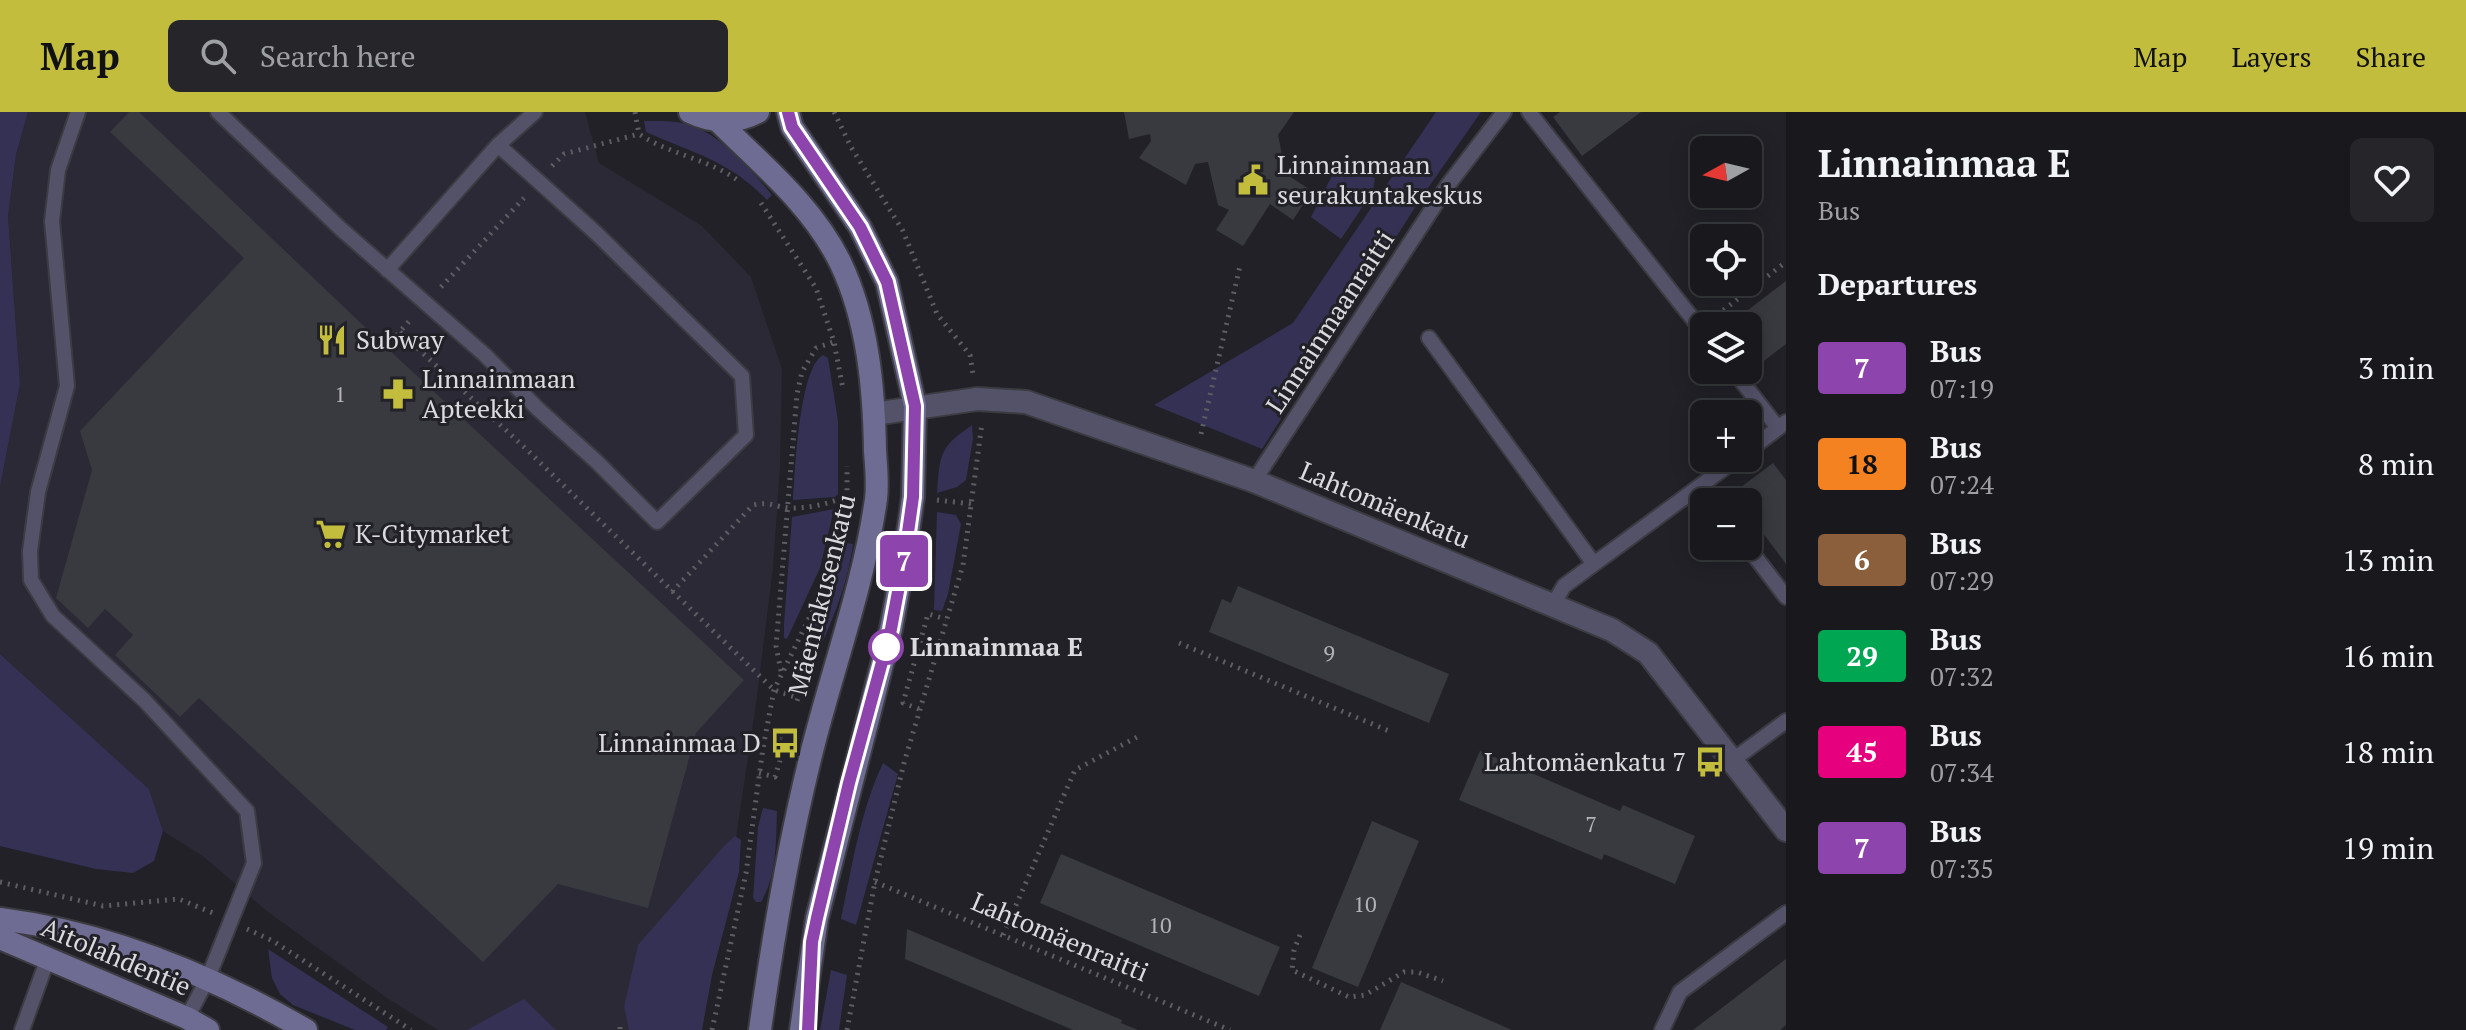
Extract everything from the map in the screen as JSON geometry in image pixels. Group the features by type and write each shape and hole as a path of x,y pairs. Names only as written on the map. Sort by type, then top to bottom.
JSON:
{"main road":[{"path":"690,112 718,121 737,120 758,112"},
{"path":"788,112 792,127 860,227 887,282 915,406 913,497 891,629 849,783 812,942 801,1030"},
{"name":"Mäentakusenkatu","path":"718,121 805,207 840,263 859,316 873,383 874,510 811,754 770,962 760,1030"},
{"name":"Aitolahdentie","path":"0,919 121,945 208,978 306,1030"},
{"name":"Aitolahdentie","path":"0,938 187,1018 208,1030"},
{"path":"808,1030 812,942"},
{"path":"744,1030 770,962"}],"street":[{"name":"Lahtomäenkatu","path":"874,414 977,399 1026,402 1254,481 1612,630 1648,653 1786,830"}],"lane":[{"path":"78,112 58,170 52,221 67,386 38,492 30,551 31,580 53,616 144,700 247,811 254,863 208,978 187,1018"},
{"path":"218,112 387,270 485,355 657,522 746,435 742,376 540,181 498,145"},
{"path":"387,270 498,145 535,112"},
{"name":"Linnainmaanraitti","path":"1254,481 1448,185 1504,112"},
{"path":"1529,112 1690,315"},
{"path":"1429,338 1594,564"},
{"path":"1745,384 1782,425 1762,440"},
{"path":"1553,605 1564,586 1720,472"},
{"path":"1758,560 1786,597"},
{"path":"1733,760 1786,721"},
{"path":"1662,1030 1680,992 1786,913"},
{"path":"22,1030 48,958"}],"path":[{"path":"635,112 639,134 654,145 728,173 746,186"},
{"path":"834,112 851,147 903,231 937,314 970,355"},
{"path":"386,347 564,154 639,134"},
{"path":"754,193 816,288 834,342 845,399"},
{"path":"1724,312 1786,262"},
{"path":"1201,434 1240,266"},
{"path":"400,332 524,447 774,690 798,698 794,713"},
{"path":"781,672 776,646 797,394 802,372 816,348 834,342"},
{"path":"847,1030 875,882 919,709 963,565 983,425"},
{"path":"712,1030 746,873 774,690 815,606 839,538 847,496 847,455"},
{"path":"672,592 753,505 769,502 787,508 826,505 847,496"},
{"path":"919,709 903,703 928,614 946,619"},
{"path":"1179,643 1389,731"},
{"path":"1003,935 1075,770 1139,736"},
{"path":"759,773 775,777 781,755"},
{"name":"Lahtomäenraitti","path":"875,882 1230,1030"},
{"path":"1300,935 1294,950 1292,970 1349,997 1365,995 1404,972 1417,972 1443,981"}],"shaded area":[{"path":"0,112 28,112 16,155 8,216 20,384 0,487"},
{"path":"28,112 585,112 599,163 702,226 751,277 782,369 780,467 773,568 727,898 675,1030 438,1030 387,998 268,912 204,857 163,831 149,789 0,654 0,487 20,384 8,216 16,155"},
{"path":"1436,112 1481,112 1419,201 1262,449 1154,405 1293,323"},
{"path":"644,121 683,123 706,132 737,156 772,195 767,200 753,186 724,167 646,132"},
{"path":"1338,164 1375,178 1373,191 1341,239 1311,217"},
{"path":"823,355 828,358 838,421 838,494 835,497 793,500 803,399 808,379"},
{"path":"972,425 973,439 966,480 957,487 937,493 943,453 953,440"},
{"path":"834,509 820,568 787,639 784,638 792,517"},
{"path":"937,512 956,515 961,524 942,611 934,610"},
{"path":"846,543 853,544 850,562 834,614 805,681 793,680"},
{"path":"0,654 149,789 163,831 154,861 133,873 96,869 0,846"},
{"path":"883,763 898,774 856,925 841,919 863,820"},
{"path":"763,808 777,811 776,846 770,881 761,902 756,902 753,898 758,827"},
{"path":"735,836 741,840 739,872 712,975 702,1030 629,1030 624,1007 638,945"},
{"path":"268,949 388,1027 386,1030 355,1030 293,1005 280,994 272,978"},
{"path":"831,970 847,975 839,1030 820,1030"},
{"path":"524,999 556,1030 467,1030"}],"building":[{"name":"K-Citymarket","path":"129,112 139,112 744,680 696,733 648,908 558,884 483,962 199,698 180,717 115,655 133,635 105,609 88,628 56,598 92,470 80,431 244,258 110,132"},
{"name":"Linnainmaan seurakuntakeskus","path":"1124,112 1294,112 1278,135 1286,174 1312,191 1293,220 1270,204 1243,246 1216,230 1229,210 1218,205 1208,162 1195,164 1186,185 1139,158 1151,141 1150,134 1129,139"},
{"path":"1560,112 1641,112 1582,156 1553,117"},
{"path":"1786,281 1786,344 1762,362 1762,312 1745,312"},
{"path":"1773,463 1786,480 1786,564 1762,532 1762,488 1740,488"},
{"path":"1238,586 1449,674 1429,723 1209,632 1222,599 1231,603"},
{"path":"776,735 783,737 778,755 771,753"},
{"path":"1480,751 1620,811 1623,805 1695,836 1675,884 1604,854 1602,860 1459,800"},
{"path":"1372,821 1419,841 1358,987 1312,968"},
{"path":"1061,854 1280,947 1259,996 1040,903"},
{"path":"907,929 1122,1020 1121,1023 1138,1030 1073,1030 905,959"},
{"path":"1786,959 1786,1025 1780,1030 1693,1030"},
{"path":"1401,982 1512,1030 1380,1030"}],"bus line":[{"name":"7","path":"788,112 792,127 860,227 887,282 915,406 913,497 905,554 891,629 849,783 812,942 808,1030"}],"place":[{"name":"Linnainmaan seurakuntakeskus","path":"1253,180"},
{"name":"Subway","path":"332,340"},
{"name":"Linnainmaan Apteekki","path":"398,394"},
{"name":"K-Citymarket","path":"331,534"},
{"name":"Linnainmaa E","path":"886,647"},
{"name":"Linnainmaa D","path":"785,743"},
{"name":"Lahtomäenkatu 7","path":"1710,762"}]}
